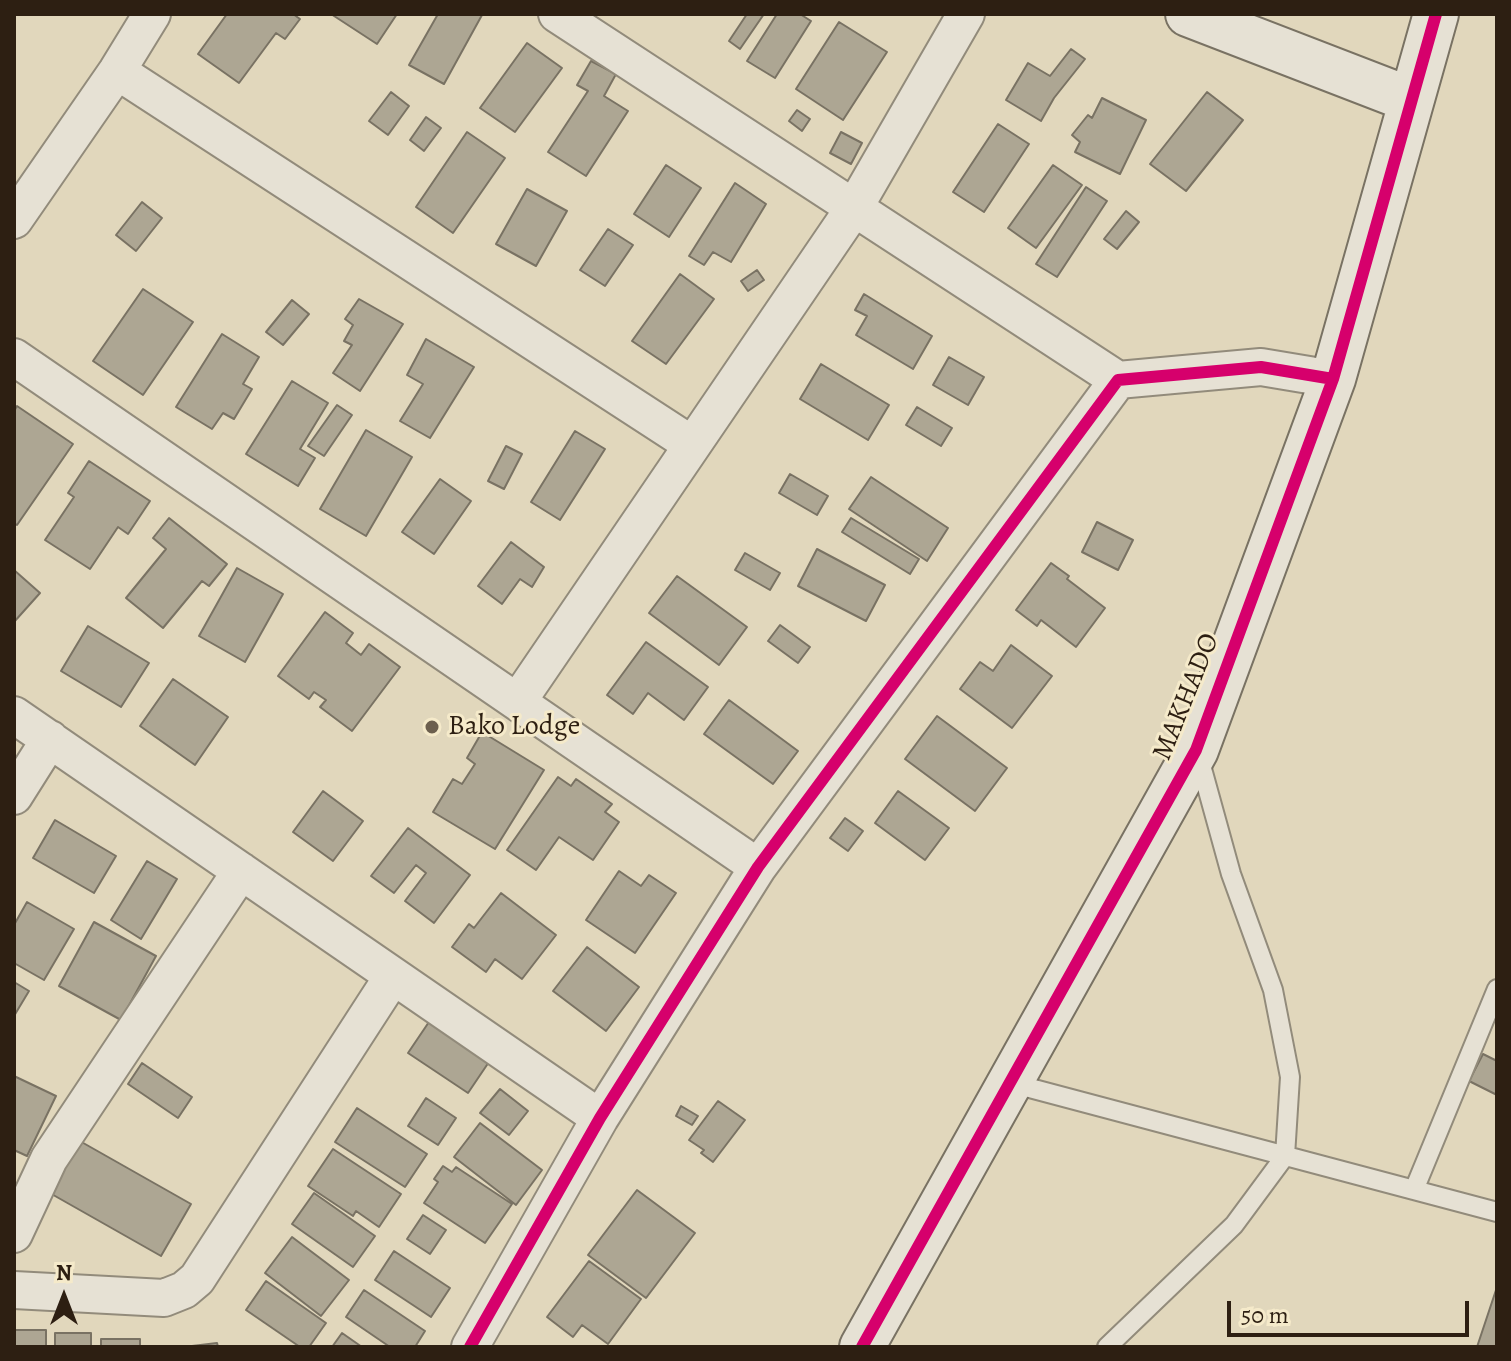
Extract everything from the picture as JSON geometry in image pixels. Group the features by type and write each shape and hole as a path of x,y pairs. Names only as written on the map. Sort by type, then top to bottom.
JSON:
{"street":[{"path":"14,220 117,71 152,14"},
{"path":"557,14 1118,380 1261,367 1333,379"},
{"path":"518,701 854,208 966,14"},
{"path":"1188,14 1411,100"},
{"name":"MAKHADO","path":"862,1347 1196,750 1333,379 1436,14"},
{"path":"117,71 691,444"},
{"path":"14,357 758,867"},
{"path":"470,1347 600,1118 758,867 1118,380"},
{"path":"14,715 600,1118"},
{"path":"14,796 50,739"},
{"path":"14,1234 49,1159 241,871"},
{"path":"14,1290 164,1298 191,1285 208,1266 393,976"}],"lane":[{"path":"1107,1347 1234,1225 1285,1156 1290,1077 1273,990 1231,874 1196,750"},
{"path":"1414,1190 1497,989"},
{"path":"1011,1083 1497,1212"}],"building":[{"path":"227,14 293,14 300,19 285,39 276,33 239,83 198,54"},
{"path":"331,14 397,14 377,44"},
{"path":"438,14 482,15 444,84 409,65"},
{"path":"747,14 764,14 740,49 729,41"},
{"path":"777,14 800,14 811,21 775,78 747,61"},
{"path":"839,22 887,52 843,120 796,89"},
{"path":"527,43 562,68 515,132 480,108"},
{"path":"1071,49 1085,59 1054,98 1041,121 1006,100 1028,63 1050,76"},
{"path":"591,61 616,74 604,96 628,111 586,176 548,152 588,91 577,85"},
{"path":"391,92 409,106 388,135 369,121"},
{"path":"1207,92 1243,120 1186,191 1150,164"},
{"path":"1102,98 1146,120 1120,174 1075,152 1080,142 1072,135 1088,115 1092,118"},
{"path":"797,110 810,119 802,131 789,121"},
{"path":"426,117 441,128 424,151 410,140"},
{"path":"998,124 1029,144 984,212 953,192"},
{"path":"467,132 505,158 453,233 416,207"},
{"path":"841,132 862,143 851,164 830,153"},
{"path":"666,165 701,188 669,237 634,214"},
{"path":"1053,165 1082,185 1036,248 1008,228"},
{"path":"735,183 766,204 731,262 713,252 704,265 689,256"},
{"path":"1086,187 1107,201 1057,277 1036,264"},
{"path":"527,189 567,211 536,266 496,244"},
{"path":"142,202 162,218 136,251 116,235"},
{"path":"1126,211 1139,222 1117,249 1104,239"},
{"path":"608,229 633,245 605,286 580,270"},
{"path":"757,270 764,280 748,291 741,281"},
{"path":"680,274 714,299 666,364 632,341"},
{"path":"143,289 193,322 143,395 93,361"},
{"path":"864,294 932,336 913,369 856,335 867,316 855,310"},
{"path":"359,299 403,324 360,391 333,373 352,345 344,341 353,325 345,319"},
{"path":"292,300 309,314 283,345 266,332"},
{"path":"222,334 259,357 243,384 252,389 234,419 223,413 212,429 176,407"},
{"path":"426,339 474,367 430,438 400,421 423,384 407,375"},
{"path":"949,357 984,377 968,405 933,385"},
{"path":"821,364 889,405 868,440 800,399"},
{"path":"292,381 328,403 300,449 315,458 298,486 246,454"},
{"path":"337,405 352,415 324,456 308,446"},
{"path":"17,406 73,444 17,525 14,523 14,411"},
{"path":"917,407 952,428 941,446 906,425"},
{"path":"366,430 412,457 366,536 320,509"},
{"path":"575,431 605,449 560,520 531,502"},
{"path":"506,446 522,454 504,489 488,481"},
{"path":"89,461 150,501 128,534 118,527 90,569 45,540 74,497 68,493"},
{"path":"790,474 828,496 817,515 779,493"},
{"path":"871,477 948,528 927,561 849,509"},
{"path":"440,479 471,501 434,554 402,532"},
{"path":"169,518 227,564 209,586 202,581 163,628 126,598 166,549 153,538"},
{"path":"851,518 919,559 910,574 842,532"},
{"path":"1097,522 1133,540 1118,570 1082,552"},
{"path":"511,542 544,567 532,587 520,579 502,604 478,586"},
{"path":"817,549 885,585 866,621 798,586"},
{"path":"745,553 780,573 770,590 735,570"},
{"path":"1051,563 1105,608 1076,647 1041,620 1037,626 1016,610"},
{"path":"237,568 283,594 245,662 199,636"},
{"path":"14,570 40,593 14,622"},
{"path":"677,576 747,627 719,665 649,613"},
{"path":"325,612 353,633 346,643 361,655 369,644 400,667 352,731 320,707 326,700 314,692 309,699 278,676"},
{"path":"780,625 810,647 798,663 768,641"},
{"path":"88,626 149,663 121,707 61,671"},
{"path":"646,642 708,687 684,720 648,693 633,714 607,695"},
{"path":"1011,645 1052,676 1012,728 960,689 980,662 993,671"},
{"path":"173,679 228,717 195,765 140,726"},
{"path":"729,700 798,751 773,784 704,734"},
{"path":"937,716 1007,768 975,811 905,759"},
{"path":"482,732 544,770 495,849 433,812 453,779 462,784 475,764 467,758"},
{"path":"558,777 571,786 576,779 612,804 605,812 619,822 593,860 559,837 536,870 507,850"},
{"path":"323,791 363,821 333,861 293,832"},
{"path":"898,791 949,828 925,860 875,823"},
{"path":"845,818 863,831 848,851 830,838"},
{"path":"55,820 116,856 94,893 33,858"},
{"path":"408,828 470,875 434,923 405,901 426,873 416,865 394,893 371,876"},
{"path":"147,861 177,879 141,939 111,920"},
{"path":"619,871 641,886 649,875 676,893 635,953 586,920"},
{"path":"501,893 556,935 522,979 495,959 486,972 452,947 469,924 474,928"},
{"path":"27,902 74,929 44,980 14,963 14,925"},
{"path":"94,922 156,956 121,1020 59,986"},
{"path":"587,947 639,987 606,1031 553,991"},
{"path":"14,982 29,991 14,1016"},
{"path":"435,1013 495,1053 468,1093 408,1053"},
{"path":"1483,1054 1497,1061 1497,1095 1469,1081"},
{"path":"142,1063 192,1097 178,1118 128,1084"},
{"path":"14,1076 56,1096 27,1156 14,1150"},
{"path":"500,1089 528,1111 509,1135 480,1113"},
{"path":"426,1098 456,1118 438,1145 408,1126"},
{"path":"718,1101 745,1120 713,1162 701,1153 704,1150 689,1140"},
{"path":"681,1106 698,1116 692,1125 676,1116"},
{"path":"357,1108 427,1154 405,1187 335,1142"},
{"path":"480,1123 542,1170 516,1205 454,1157"},
{"path":"78,1140 191,1204 161,1256 48,1192"},
{"path":"333,1149 401,1194 379,1227 356,1211 353,1216 308,1186"},
{"path":"443,1166 452,1172 456,1167 512,1204 485,1243 424,1203 438,1182 434,1179"},
{"path":"637,1190 695,1233 646,1298 588,1255"},
{"path":"314,1193 375,1236 353,1267 292,1224"},
{"path":"423,1215 446,1230 430,1254 407,1239"},
{"path":"292,1237 349,1280 321,1316 265,1273"},
{"path":"394,1251 450,1288 431,1317 375,1280"},
{"path":"589,1261 641,1299 608,1344 582,1325 573,1337 547,1317"},
{"path":"266,1281 326,1323 309,1347 300,1347 246,1310"},
{"path":"1497,1287 1497,1347 1477,1347"},
{"path":"364,1290 425,1331 415,1347 390,1347 346,1317"},
{"path":"14,1330 46,1330 46,1347 14,1347"},
{"path":"55,1333 91,1333 91,1347 55,1347"},
{"path":"342,1333 362,1347 332,1347"},
{"path":"101,1339 140,1339 140,1347 101,1347"},
{"path":"217,1343 218,1347 192,1347 192,1346"}],"cycle path":[{"path":"862,1347 1196,750 1333,379 1436,14"},
{"path":"470,1347 600,1118 758,867 1118,380 1261,367 1333,379"}],"place":[{"name":"Bako Lodge","path":"432,727"}]}
